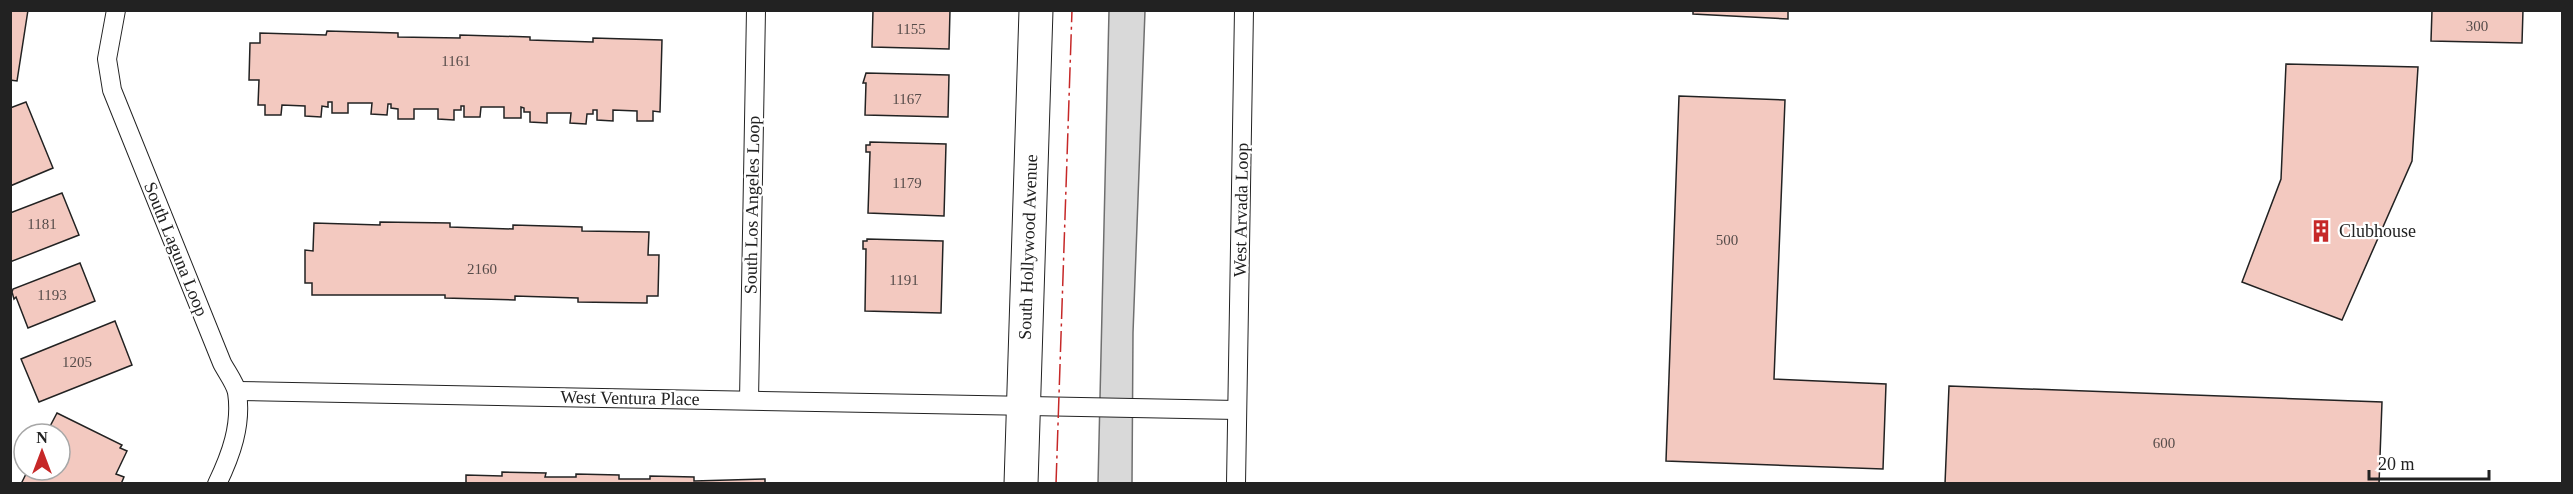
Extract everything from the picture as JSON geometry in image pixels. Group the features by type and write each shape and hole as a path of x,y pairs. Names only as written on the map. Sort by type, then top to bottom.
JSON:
{"street":[{"name":"South Hollywood Avenue","path":"1021,483 1036,10"}],"lane":[{"name":"South Laguna Loop","path":"116,10 107,58 112,90 222,363 237,391 237,424 232,452 217,483"},
{"name":"South Los Angeles Loop","path":"749,400 756,10"},
{"name":"West Arvada Loop","path":"1236,483 1244,10"},
{"name":"West Ventura Place","path":"237,391 1023,405"},
{"path":"1023,405 1237,410"}],"shaded area":[{"path":"1109,11 1145,11 1133,333 1132,483 1098,484"}],"building":[{"path":"10,10 28,10 17,81 10,80"},
{"path":"873,10 950,10 949,49 872,47"},
{"path":"1693,10 1788,10 1788,19 1693,14"},
{"path":"2432,10 2523,10 2522,43 2431,41"},
{"path":"327,31 398,33 398,37 460,38 460,35 593,42 593,38 662,40 660,112 653,111 653,121 637,121 637,111 613,110 613,121 597,120 597,110 593,110 593,114 587,114 586,124 570,123 571,113 547,113 547,123 530,122 530,112 524,112 524,108 521,107 521,118 504,118 504,107 481,107 480,117 464,117 464,106 461,106 461,110 454,110 454,120 438,119 438,109 414,109 414,119 398,119 398,109 391,108 391,104 388,104 387,115 371,114 372,103 348,103 348,113 332,113 332,102 328,102 328,107 322,106 321,117 305,116 305,106 282,105 281,115 265,115 265,105 258,105 259,80 249,80 250,43 260,43 260,33 326,35"},
{"name":"Clubhouse","path":"2286,64 2418,67 2412,161 2342,320 2242,282 2281,179"},
{"path":"866,73 949,75 948,117 865,115 866,83 863,83"},
{"path":"1679,96 1785,100 1774,379 1886,384 1883,469 1666,461"},
{"path":"26,102 53,168 10,186 10,108"},
{"path":"870,142 946,144 944,216 868,213 870,152 866,152 866,145 870,145"},
{"path":"62,193 79,235 10,262 10,213"},
{"path":"380,222 450,223 450,227 513,229 513,225 582,227 582,231 649,232 648,255 659,255 658,296 647,296 647,303 578,302 578,298 515,296 515,300 445,298 445,295 312,295 312,283 305,283 305,250 313,251 314,223 380,225"},
{"path":"867,239 943,241 941,313 865,311 866,249 863,249 863,241"},
{"path":"80,263 95,301 28,328 16,297 14,299 13,289"},
{"path":"115,321 132,365 39,402 21,359"},
{"path":"1949,386 2382,402 2379,484 1945,484"},
{"path":"57,413 122,445 120,448 127,451 116,474 124,477 121,484 21,484 22,482 72,482 72,422 52,422"},
{"path":"502,472 546,473 545,477 576,477 576,474 619,475 619,479 650,479 650,476 694,477 694,481 765,479 765,484 466,484 466,475 502,476"}],"power":[{"path":"1056,484 1072,10"}],"place":[{"name":"Clubhouse","path":"2321,231"}]}
